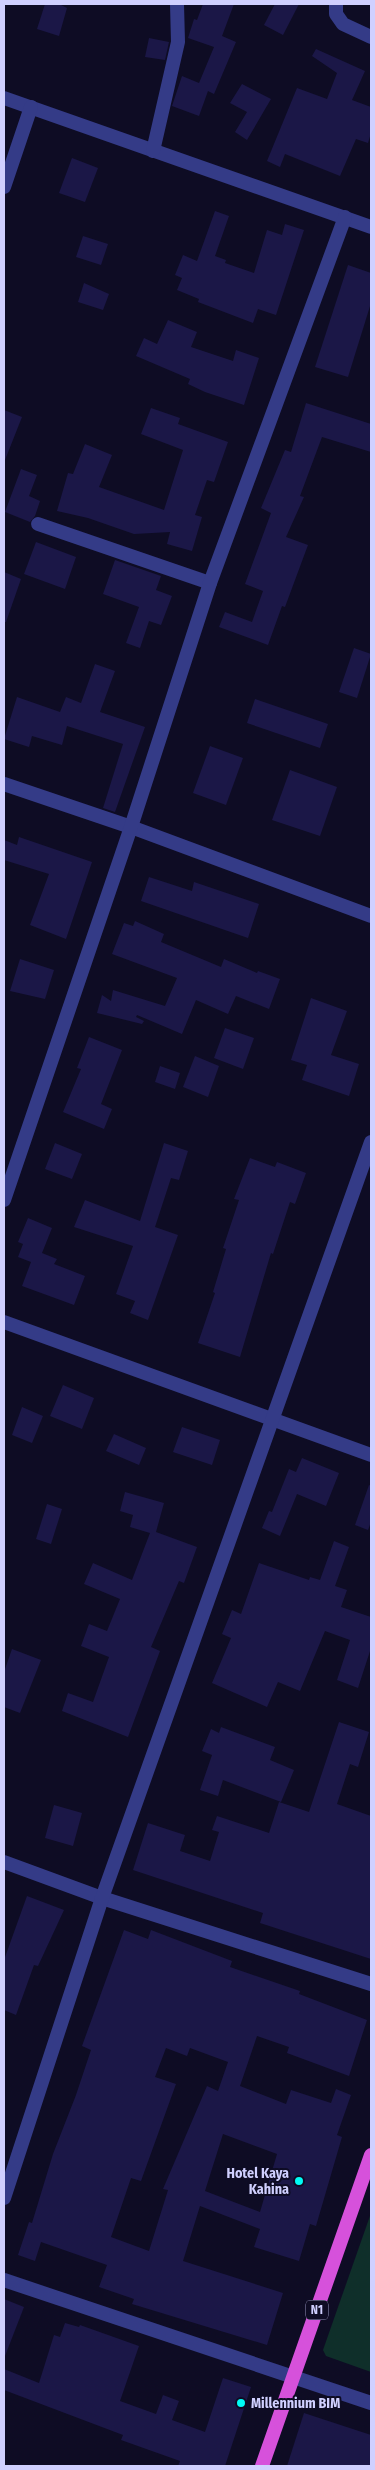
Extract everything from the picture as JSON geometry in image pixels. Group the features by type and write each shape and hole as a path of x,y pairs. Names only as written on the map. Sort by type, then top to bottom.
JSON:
{"highway":[{"name":"N1","path":"262,2466 371,2155"}],"street":[{"path":"153,151 178,42 178,4"},
{"path":"336,4 336,14 343,24 371,37"},
{"path":"4,98 371,227"},
{"path":"4,187 30,106"},
{"path":"4,1200 131,827 210,583 345,217"},
{"path":"38,524 210,583"},
{"path":"4,784 131,827 371,916"},
{"path":"4,2198 102,1898 274,1420 371,1142"},
{"path":"4,1322 371,1455"},
{"path":"4,1862 102,1898 371,1984"},
{"path":"4,2280 371,2403"}],"green space":[{"path":"371,2213 371,2372 326,2356 323,2350"}],"building":[{"path":"45,4 59,4 67,8 59,36 37,29"},
{"path":"203,4 234,4 222,36 236,42 214,94 208,91 199,116 172,106 182,76 199,83 214,47 188,38 194,19 197,20"},
{"path":"275,4 299,4 283,35 264,25"},
{"path":"149,38 169,42 165,60 145,57"},
{"path":"316,49 365,71 352,100 371,107 371,133 368,143 356,139 340,176 285,154 280,167 267,161 297,88 327,99 337,73 312,56"},
{"path":"242,84 271,99 247,140 235,132 247,112 230,103"},
{"path":"72,158 98,168 85,202 59,193"},
{"path":"215,211 229,216 215,256 226,260 225,263 254,273 267,230 282,235 285,224 304,230 276,315 258,309 253,323 198,302 199,299 177,290 182,278 175,275 183,255 197,261"},
{"path":"83,236 108,244 101,265 76,257"},
{"path":"348,265 371,273 371,303 348,377 315,367"},
{"path":"84,283 109,294 103,310 78,302"},
{"path":"168,320 197,332 191,347 233,361 236,350 259,358 244,405 205,392 188,384 190,379 136,356 144,338 157,344"},
{"path":"306,403 371,424 371,452 322,437 300,496 304,497 286,537 308,545 285,607 282,606 268,645 219,627 225,612 252,622 263,591 245,584 271,513 261,508 285,450 291,452"},
{"path":"151,408 180,418 178,424 228,442 214,482 207,480 195,515 202,517 192,551 167,544 170,532 134,534 88,518 57,511 68,473 73,474 85,444 112,455 99,487 164,510 183,450 141,434"},
{"path":"4,410 22,417 5,460 4,460"},
{"path":"21,469 37,475 29,496 40,501 35,516 30,522 5,512"},
{"path":"36,542 76,557 65,589 24,574"},
{"path":"115,560 161,576 156,590 172,596 161,625 149,621 140,648 126,643 139,607 103,594"},
{"path":"4,572 21,579 6,622 4,622"},
{"path":"354,648 371,654 357,698 339,692"},
{"path":"95,664 115,671 100,712 145,727 115,812 103,808 123,744 67,726 62,745 32,736 29,747 4,739 17,697 60,712 66,697 81,703"},
{"path":"255,699 328,724 320,748 247,723"},
{"path":"210,746 243,758 226,805 193,793"},
{"path":"290,770 337,787 320,836 272,820"},
{"path":"19,837 92,862 66,939 30,925 49,874 4,860 4,840 17,845"},
{"path":"149,877 192,891 194,882 259,904 248,938 141,901"},
{"path":"135,921 164,934 161,942 221,967 224,959 257,973 258,971 280,979 269,1009 236,996 228,1014 196,1000 182,1034 137,1015 136,1017 144,1021 142,1024 97,1013 102,995 111,1001 113,990 165,1006 177,978 112,954 124,923 133,926"},
{"path":"20,959 54,970 45,999 10,991"},
{"path":"311,998 347,1011 331,1055 359,1064 349,1096 302,1080 307,1065 291,1060"},
{"path":"225,1028 254,1038 243,1069 214,1058"},
{"path":"89,1037 122,1050 101,1104 112,1109 104,1129 63,1112 81,1069 77,1068"},
{"path":"195,1056 219,1066 208,1097 183,1087"},
{"path":"160,1066 180,1073 175,1089 155,1082"},
{"path":"55,1143 82,1154 72,1179 45,1169"},
{"path":"164,1143 188,1151 179,1180 171,1178 155,1227 178,1235 148,1320 130,1313 135,1301 116,1294 133,1246 74,1227 85,1200 140,1221"},
{"path":"250,1158 275,1167 277,1162 306,1173 295,1204 290,1202 273,1254 271,1253 240,1357 198,1343 215,1293 213,1292 226,1249 223,1248 239,1200 234,1199"},
{"path":"28,1218 52,1228 42,1253 57,1259 54,1264 85,1276 74,1305 22,1286 31,1262 18,1257 23,1244 18,1242"},
{"path":"63,1385 94,1398 82,1429 50,1416"},
{"path":"22,1407 43,1416 32,1443 12,1435"},
{"path":"182,1427 220,1440 212,1465 173,1452"},
{"path":"114,1434 146,1448 139,1465 106,1451"},
{"path":"302,1458 339,1473 326,1506 297,1494 280,1536 262,1528 269,1511 272,1512 289,1469 296,1472"},
{"path":"369,1485 371,1486 371,1522 368,1530 355,1525"},
{"path":"125,1492 164,1503 156,1532 197,1547 184,1583 179,1581 151,1647 160,1651 128,1737 62,1711 68,1693 93,1702 109,1657 81,1646 89,1624 107,1631 120,1599 84,1584 93,1563 132,1580 150,1533 130,1527 133,1515 120,1511"},
{"path":"47,1504 62,1509 51,1544 36,1539"},
{"path":"334,1541 349,1547 335,1586 347,1590 341,1607 371,1617 371,1648 358,1688 337,1680 350,1640 325,1631 300,1691 278,1682 267,1707 212,1683 231,1638 222,1634 232,1610 241,1614 259,1563 309,1580 310,1577 320,1580"},
{"path":"12,1649 41,1660 20,1713 4,1707 4,1672"},
{"path":"339,1722 369,1732 358,1767 350,1764 337,1804 371,1816 371,1959 260,1923 263,1913 133,1870 148,1823 185,1835 180,1851 210,1861 219,1832 212,1830 217,1816 269,1833 279,1802 309,1812"},
{"path":"221,1727 275,1747 270,1760 294,1770 281,1802 223,1780 218,1796 200,1790 212,1755 202,1751 211,1729 219,1733"},
{"path":"54,1805 82,1813 73,1846 45,1838"},
{"path":"27,1896 64,1910 38,1966 34,1965 16,2015 4,2010 4,1960"},
{"path":"124,1930 148,1939 151,1930 232,1961 230,1967 300,1991 299,1994 367,2020 349,2076 287,2053 289,2047 257,2036 240,2086 286,2104 291,2090 331,2103 336,2089 351,2095 337,2135 342,2137 316,2226 310,2224 299,2261 254,2247 260,2229 200,2206 183,2261 283,2293 267,2345 132,2304 134,2299 99,2287 107,2265 41,2242 35,2261 18,2255 29,2222 32,2223 53,2154 91,2050 82,2046","holes":["166,2048 187,2056 190,2048 228,2062 218,2091 207,2086 163,2189 168,2190 149,2251 111,2237 131,2178 141,2181 176,2084 155,2077","223,2134 277,2154 260,2212 205,2191"]},
{"path":"4,2299 24,2307 5,2356 4,2356"},
{"path":"65,2323 79,2327 80,2325 139,2346 120,2401 156,2414 163,2395 179,2401 172,2420 205,2432 223,2378 251,2387 225,2466 178,2466 180,2461 121,2440 123,2435 4,2390 4,2369 39,2383 54,2335 60,2337"},
{"path":"304,2413 371,2435 371,2466 287,2466"}],"place":[{"name":"Hotel Kaya Kahina","path":"299,2181"},
{"name":"Millennium BIM","path":"241,2403"}]}
